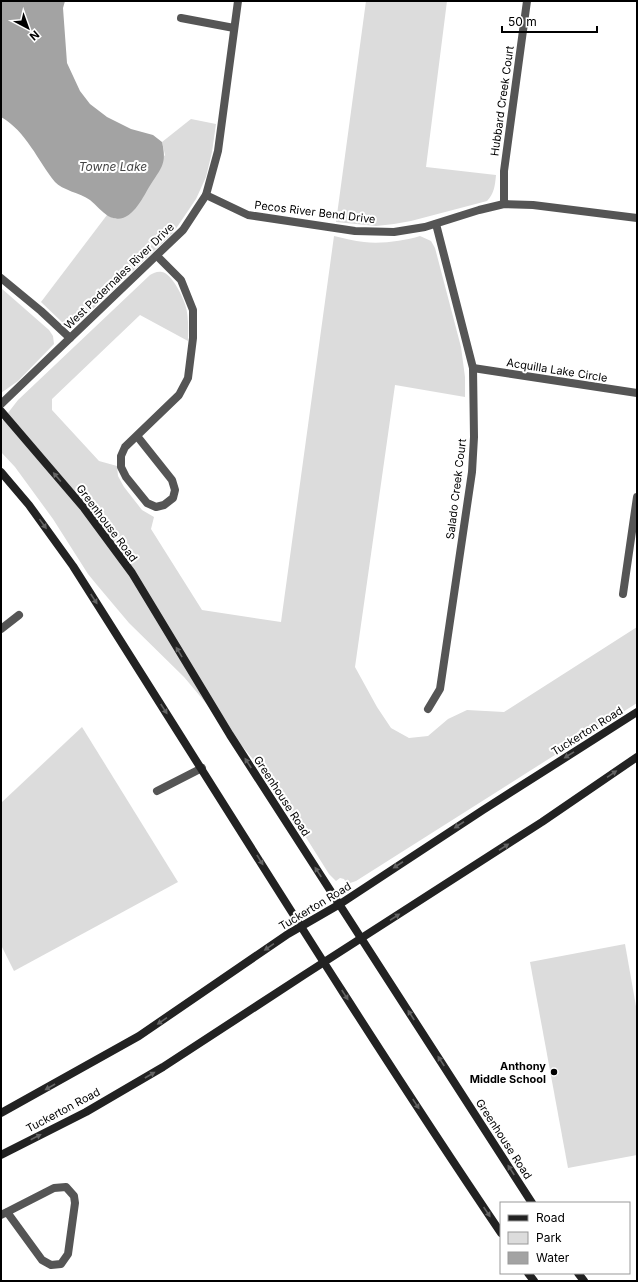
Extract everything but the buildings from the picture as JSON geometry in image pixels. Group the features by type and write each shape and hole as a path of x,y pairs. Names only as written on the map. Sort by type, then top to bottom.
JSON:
{"main road":[{"name":"Greenhouse Road","path":"1,411 84,508 132,574 230,735 531,1202"},
{"path":"1,472 29,505 73,566 324,962 462,1176 500,1231"},
{"name":"Tuckerton Road","path":"1,1113 140,1036 288,934 340,904 483,810 637,712"},
{"name":"Tuckerton Road","path":"1,1155 86,1112 163,1067 542,822 637,757"}],"street":[{"name":"West Pedernales River Drive","path":"1,404 158,256 183,230 206,195 218,151 238,1"},
{"name":"Hubbard Creek Court","path":"504,204 504,171 527,1"},
{"path":"181,18 234,28"},
{"name":"Pecos River Bend Drive","path":"206,195 248,215 355,231 394,232 436,224 479,210 504,204 533,205 637,218"},
{"name":"Salado Creek Court","path":"428,709 440,689 472,472 474,437 473,368 436,224"},
{"path":"137,436 172,480 175,490 172,498 164,505 156,507 147,503 126,477 121,467 121,456 125,447 179,395 188,378 194,338 193,310 181,280 158,256"},
{"path":"1,278 41,311 70,338"},
{"name":"Acquilla Lake Circle","path":"473,368 637,393"},
{"path":"624,594 637,497"},
{"path":"1,629 19,615"},
{"path":"157,790 202,768"},
{"path":"66,1187 74,1196 75,1202 68,1254 61,1264 51,1265 42,1260 4,1213 54,1188 66,1187"}],"green space":[{"path":"366,1 447,1 426,167 496,175 494,190 487,201 394,224 376,226 336,222"},
{"path":"191,119 216,124 212,152 206,177 196,199 173,233 78,323 71,326 64,324 41,302 107,215 116,219 165,155 162,142"},
{"path":"334,236 371,243 392,242 420,236 431,241 435,248 461,347 465,377 465,397 395,385 355,667 377,707 391,728 409,738 428,736 448,719 467,710 504,712 637,627 637,703 356,881 347,884 344,879 340,878 336,881 329,874 268,777 184,677 129,623 88,574 53,519 15,467 1,452 1,422 18,400 150,275 156,272 166,274 176,285 185,304 188,318 188,341 140,315 52,399 52,410 99,461 117,466 118,476 124,487 142,510 154,517 151,529 202,610 281,622"},
{"path":"1,288 49,330 53,336 54,344 18,381 1,393"},
{"path":"82,727 178,882 14,971 1,945 1,803"},
{"path":"625,944 637,1012 637,1155 568,1168 530,962"}],"water":[{"name":"Towne Lake","path":"1,1 65,1 63,8 67,63 80,91 90,104 107,117 131,129 153,135 162,142 164,160 161,169 139,203 129,215 116,219 108,216 90,200 58,185 25,138 10,123 1,117"}],"place":[{"name":"Anthony Middle School","path":"554,1072"}]}
